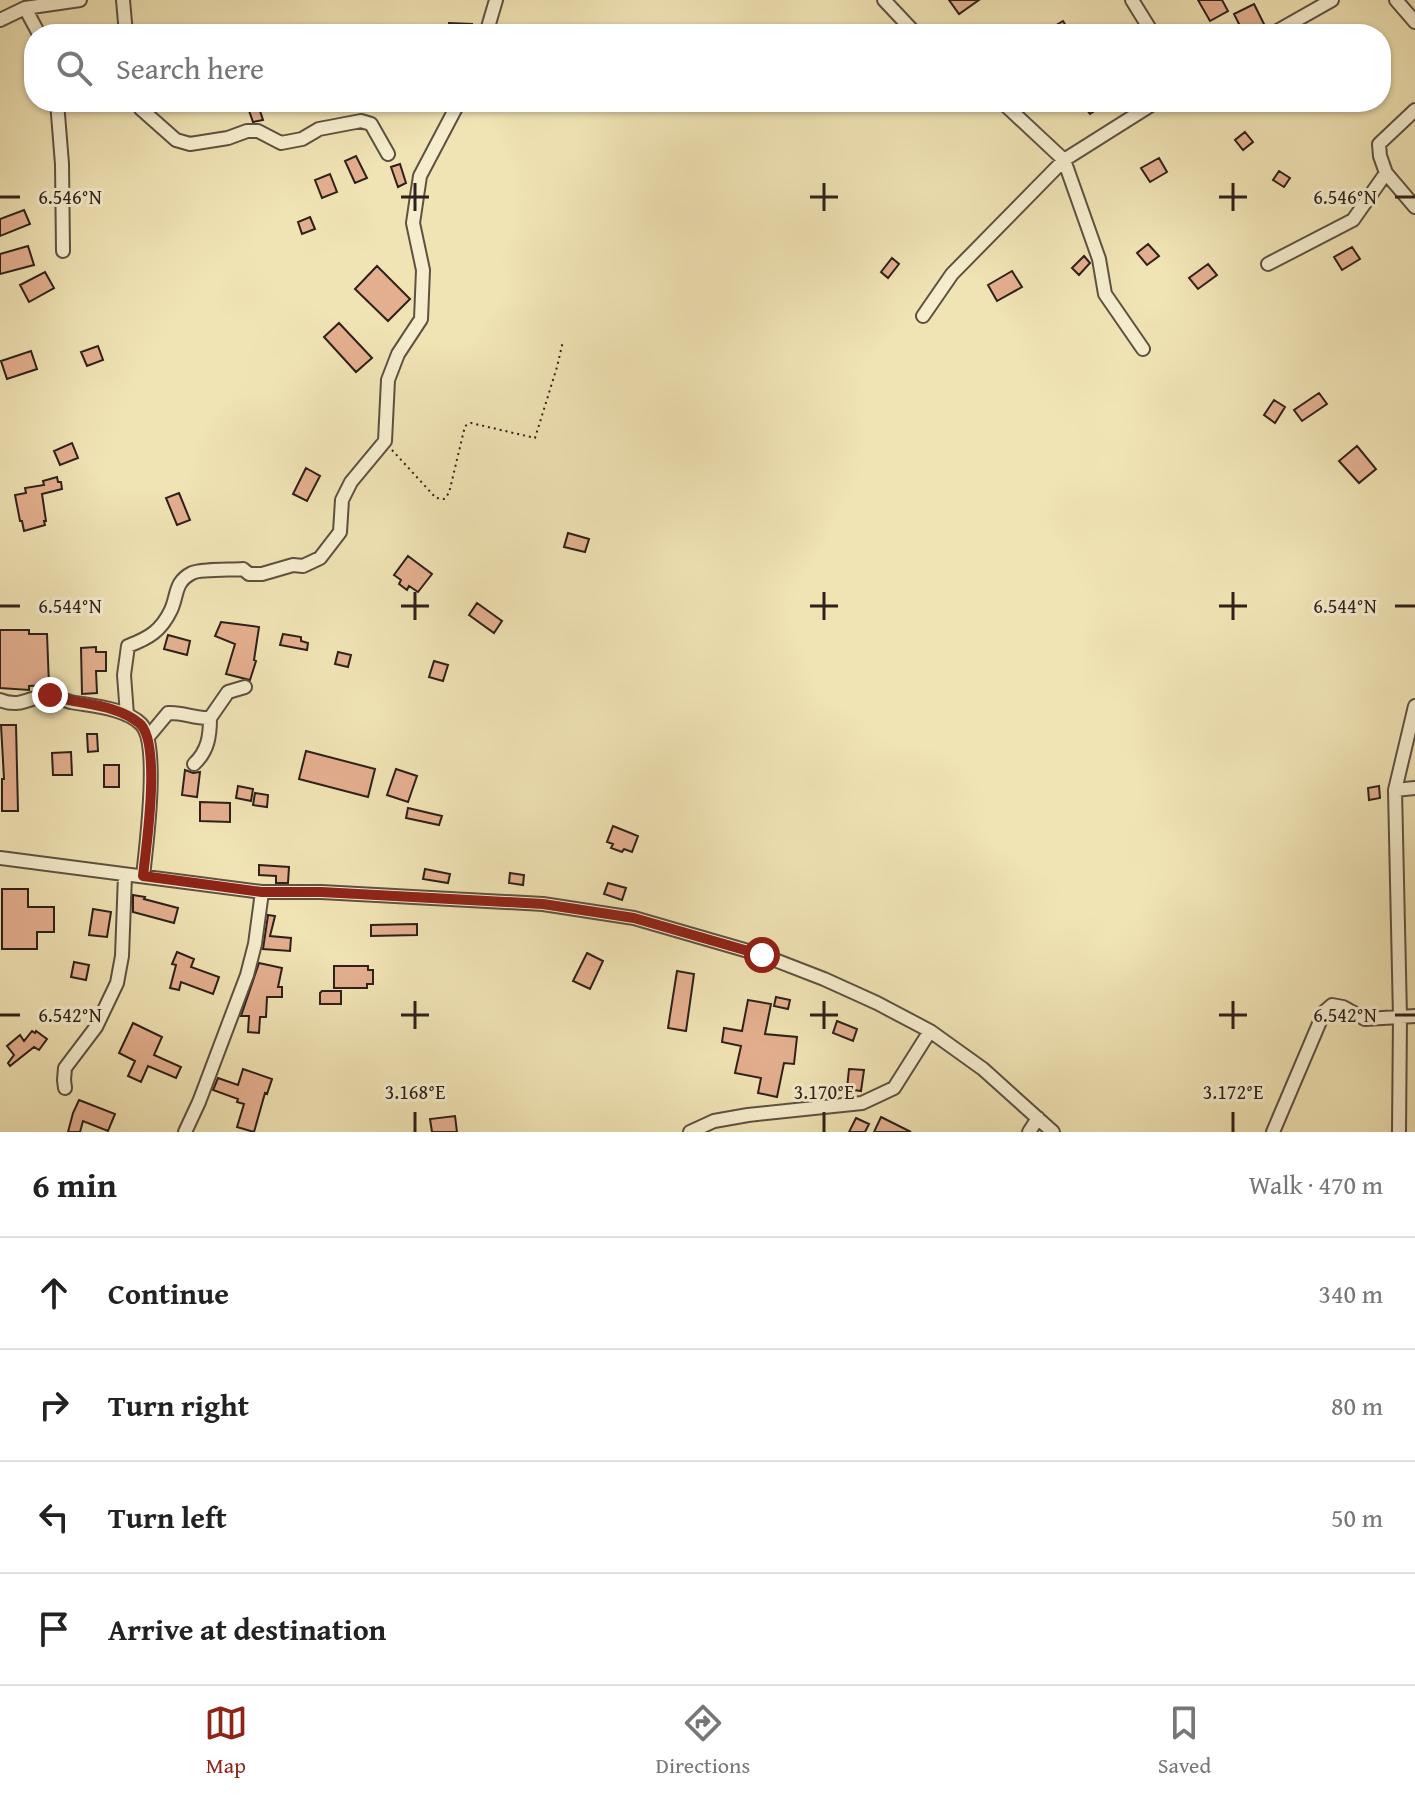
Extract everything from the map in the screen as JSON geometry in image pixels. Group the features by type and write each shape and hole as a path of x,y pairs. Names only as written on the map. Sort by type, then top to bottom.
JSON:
{"street":[{"path":"0,20 25,8 80,0"},
{"path":"123,0 125,24"},
{"path":"489,24 496,0"},
{"path":"884,0 907,24"},
{"path":"1132,0 1147,24"},
{"path":"1290,24 1332,0"},
{"path":"1396,0 1415,22"},
{"path":"25,8 34,24"},
{"path":"1415,110 1379,144 1386,173 1415,207"},
{"path":"58,112 63,251"},
{"path":"144,112 176,140 190,144 228,138 247,131 258,131 281,143 302,139 319,129 361,121 371,124 388,154"},
{"path":"127,715 124,675 128,646 149,638 161,626 172,608 178,585 193,571 243,569 249,574 262,574 293,565 303,566 320,558 340,532 342,500 351,482 385,441 388,380 398,354 421,319 423,270 413,223 420,176 454,112"},
{"path":"1013,112 1064,160 1099,259 1105,294 1143,349"},
{"path":"923,316 952,274 1064,160 1140,112"},
{"path":"1268,264 1353,220 1386,173"},
{"path":"194,764 202,757 208,744 210,718 228,692 245,687"},
{"path":"0,700 20,704 50,695 127,715 142,725 148,737 151,799 143,876"},
{"path":"1399,1132 1395,790 1415,706"},
{"path":"148,737 168,713 180,712 195,718 210,718"},
{"path":"1395,790 1415,788"},
{"path":"0,858 262,892 321,892 543,904 634,918 787,964 864,997 930,1031 983,1069 1053,1132"},
{"path":"65,1088 65,1068 96,1027 117,983 122,956 125,875"},
{"path":"185,1132 247,975 262,892"},
{"path":"1273,1132 1324,1012 1332,1005 1343,1007 1365,1019 1415,1016"},
{"path":"690,1132 714,1121 748,1115 862,1103 894,1088 930,1031"},
{"path":"1029,1132 1038,1118"}],"path":[{"path":"385,441 436,498 444,499 449,493 465,426 471,423 535,438 563,341"}],"building":[{"path":"949,0 979,0 959,14"},
{"path":"1198,0 1222,0 1228,11 1210,21"},
{"path":"1254,4 1264,24 1239,24 1234,14"},
{"path":"250,112 260,112 263,120 253,122"},
{"path":"1245,132 1253,142 1243,150 1235,140"},
{"path":"356,156 367,178 355,183 345,161"},
{"path":"1159,158 1167,172 1150,182 1141,168"},
{"path":"400,164 406,183 398,187 391,167"},
{"path":"1279,171 1290,178 1284,187 1273,180"},
{"path":"330,174 337,192 322,198 315,180"},
{"path":"24,210 30,224 0,236 0,219"},
{"path":"310,217 315,229 302,234 298,222"},
{"path":"1148,244 1159,256 1147,265 1137,253"},
{"path":"28,246 34,265 0,274 0,254"},
{"path":"1352,247 1360,259 1342,270 1334,257"},
{"path":"1084,256 1090,263 1079,275 1072,268"},
{"path":"892,258 899,264 888,278 881,272"},
{"path":"1208,264 1217,275 1198,289 1189,278"},
{"path":"377,266 410,299 388,321 355,289"},
{"path":"1012,271 1022,287 997,301 988,285"},
{"path":"45,272 54,288 29,302 20,285"},
{"path":"339,323 372,358 356,372 324,337"},
{"path":"98,346 103,360 87,366 81,352"},
{"path":"31,351 37,369 7,379 1,361"},
{"path":"1319,393 1327,404 1302,421 1294,410"},
{"path":"1274,400 1285,407 1275,423 1264,415"},
{"path":"72,443 78,458 60,465 54,451"},
{"path":"1357,446 1376,469 1359,483 1339,461"},
{"path":"306,468 320,476 307,501 293,494"},
{"path":"57,477 62,489 42,494 45,525 24,531 15,495 26,493 25,488 44,485 43,481"},
{"path":"179,493 190,520 177,525 166,498"},
{"path":"568,533 589,539 585,552 564,547"},
{"path":"408,556 432,574 418,592 409,586 407,590 394,575"},
{"path":"477,603 502,621 494,633 469,615"},
{"path":"221,622 259,627 256,661 250,680 226,674 235,644 215,636"},
{"path":"0,630 29,630 29,634 47,634 49,685 29,686 29,690 0,688"},
{"path":"283,634 301,637 301,641 308,643 307,650 280,645"},
{"path":"168,635 190,641 187,655 164,649"},
{"path":"96,647 96,652 106,652 106,671 96,671 97,693 82,694 81,648"},
{"path":"338,652 351,655 348,667 335,664"},
{"path":"434,661 448,665 443,681 429,677"},
{"path":"1,725 16,725 18,811 2,811"},
{"path":"87,734 97,734 98,751 88,752"},
{"path":"306,751 375,769 368,797 299,779"},
{"path":"71,752 72,775 53,775 52,753"},
{"path":"104,765 119,765 119,787 104,787"},
{"path":"396,769 417,776 408,802 387,795"},
{"path":"185,770 200,772 197,797 182,795"},
{"path":"238,786 253,789 251,801 236,798"},
{"path":"1379,786 1380,798 1369,800 1368,788"},
{"path":"255,793 268,795 267,807 253,805"},
{"path":"200,802 230,803 230,822 200,821"},
{"path":"408,808 442,816 439,825 406,818"},
{"path":"613,826 638,836 632,852 611,848 613,844 607,842"},
{"path":"259,865 289,867 288,883 276,883 276,876 259,875"},
{"path":"425,869 450,874 448,883 423,879"},
{"path":"510,873 524,875 523,885 509,883"},
{"path":"608,883 626,888 622,900 604,894"},
{"path":"2,889 28,889 28,907 54,907 54,932 37,932 37,949 2,949"},
{"path":"133,895 178,908 174,923 133,912"},
{"path":"93,909 111,912 107,937 89,935"},
{"path":"268,915 275,916 270,936 291,938 290,951 263,949"},
{"path":"417,924 417,935 371,936 371,925"},
{"path":"177,952 194,959 191,967 219,977 213,994 181,982 179,990 170,988 176,965 172,964"},
{"path":"587,953 603,961 590,989 573,981"},
{"path":"74,962 89,965 86,980 71,977"},
{"path":"259,963 282,968 278,987 282,987 282,997 267,997 266,1017 260,1017 259,1033 248,1032 249,1016 241,1016"},
{"path":"334,966 368,966 368,970 373,970 373,984 367,984 367,988 334,988"},
{"path":"677,971 694,974 686,1031 668,1028"},
{"path":"322,991 341,991 341,1004 320,1004"},
{"path":"776,997 790,1000 788,1009 774,1006"},
{"path":"748,1000 771,1004 765,1034 797,1037 794,1064 784,1063 777,1097 758,1093 761,1078 735,1073 741,1046 722,1042 724,1028 742,1031"},
{"path":"837,1021 857,1029 853,1041 833,1033"},
{"path":"133,1023 162,1037 154,1055 181,1067 176,1078 148,1066 141,1082 128,1076 135,1061 119,1053"},
{"path":"32,1031 47,1039 39,1050 34,1047 10,1066 8,1063 14,1055 7,1046 20,1035 24,1041"},
{"path":"243,1069 272,1079 254,1132 237,1127 244,1104 213,1090 218,1078 238,1085"},
{"path":"849,1069 864,1070 861,1091 847,1089"},
{"path":"79,1100 115,1114 108,1131 83,1121 80,1132 68,1132"},
{"path":"455,1116 457,1132 432,1132 430,1119"},
{"path":"881,1117 911,1132 874,1132"},
{"path":"856,1118 869,1124 865,1132 849,1132"}],"route":[{"path":"50,695 127,715 142,725 148,737 151,799 143,876 262,892 416,896 543,904 634,918 762,955"}]}
